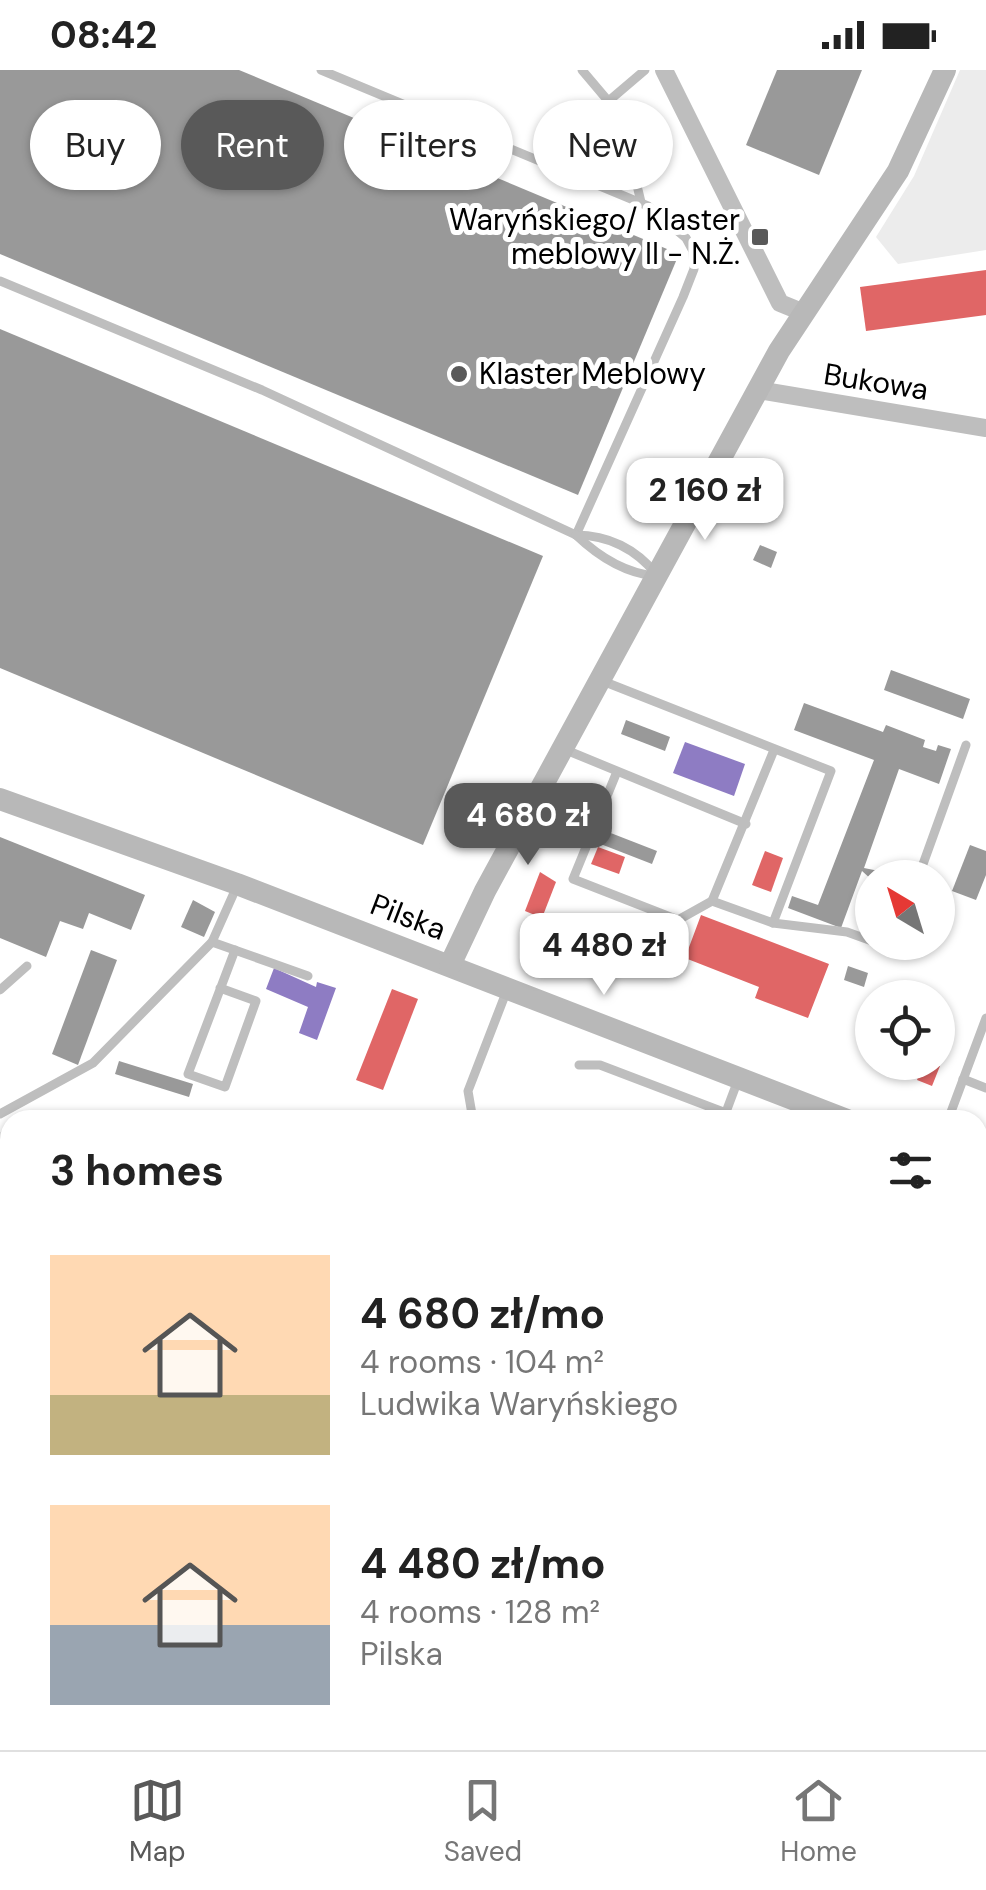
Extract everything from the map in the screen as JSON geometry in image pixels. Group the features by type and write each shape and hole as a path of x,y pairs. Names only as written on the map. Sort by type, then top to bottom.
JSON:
{"street":[{"path":"664,70 780,303 802,312"},
{"path":"450,966 758,390 802,312 884,195 945,70"},
{"name":"Bukowa","path":"758,390 986,428"},
{"name":"Pilska","path":"0,799 237,884 820,1110"}],"lane":[{"path":"321,70 641,202 686,238 693,251 694,269 576,536"},
{"path":"582,70 620,114 641,202"},
{"path":"610,99 644,70"},
{"path":"0,280 262,390 576,536 594,553 638,574 658,576"},
{"path":"576,536 602,535 646,561 658,576"},
{"path":"600,680 832,771 773,923"},
{"path":"924,860 966,744"},
{"path":"563,749 616,774 746,824"},
{"path":"616,774 572,879 678,920 712,902 774,750"},
{"path":"7,1110 93,1063 212,942 237,884"},
{"path":"712,902 773,923 855,935"},
{"path":"212,942 308,976"},
{"path":"220,988 256,1002 225,1087 188,1074 234,950"},
{"path":"0,990 27,966"},
{"path":"471,1110 468,1092 507,988"},
{"path":"952,1110 986,1018"},
{"path":"579,1065 600,1065 709,1110"},
{"path":"726,1110 738,1079"},
{"path":"963,1079 986,1088"}],"shaded area":[{"path":"960,70 986,70 986,250 898,264 876,237 914,176"}],"building: Shops":[{"path":"986,270 986,315 866,331 860,287"},
{"path":"598,847 625,857 619,874 591,864"},
{"path":"765,851 783,858 771,892 752,885"},
{"path":"540,872 556,882 542,918 525,911"},
{"path":"701,915 829,964 808,1018 755,998 759,987 685,958"},
{"path":"392,989 418,999 383,1090 356,1080"}],"building: Offices":[{"path":"685,742 745,764 734,796 673,773"},
{"path":"274,968 316,987 317,982 336,988 317,1040 299,1033 308,1007 266,989"}],"building: Industry":[{"name":"Klaster Meblowy","path":"0,70 239,70 311,100 181,100 181,190 324,190 324,106 344,114 344,190 513,190 513,185 679,254 578,495 0,254"},
{"path":"777,70 862,70 819,175 746,145"},
{"path":"0,329 543,556 423,845 0,668"},
{"path":"760,545 777,552 771,568 753,560"},
{"path":"891,670 970,699 963,719 884,690"},
{"path":"804,703 883,732 886,725 925,740 923,747 936,751 938,745 951,749 939,784 899,769 867,860 855,860 855,890 841,928 788,908 792,896 818,905 874,760 794,730"},
{"path":"626,720 670,737 665,751 621,734"},
{"path":"603,830 657,851 652,864 598,843"},
{"path":"0,837 145,895 131,930 89,913 83,929 60,921 46,957 0,938"},
{"path":"970,845 986,851 986,875 976,900 955,892"},
{"path":"193,900 215,912 204,937 181,927"},
{"path":"91,950 117,960 78,1065 52,1054"},
{"path":"848,966 868,973 866,980 855,980 855,984 844,980"},
{"path":"119,1061 193,1084 189,1097 115,1074"}],"place":[{"name":"Waryńskiego/ Klaster meblowy II - N.Ż.","path":"760,237"},
{"name":"Klaster Meblowy","path":"459,374"}]}
